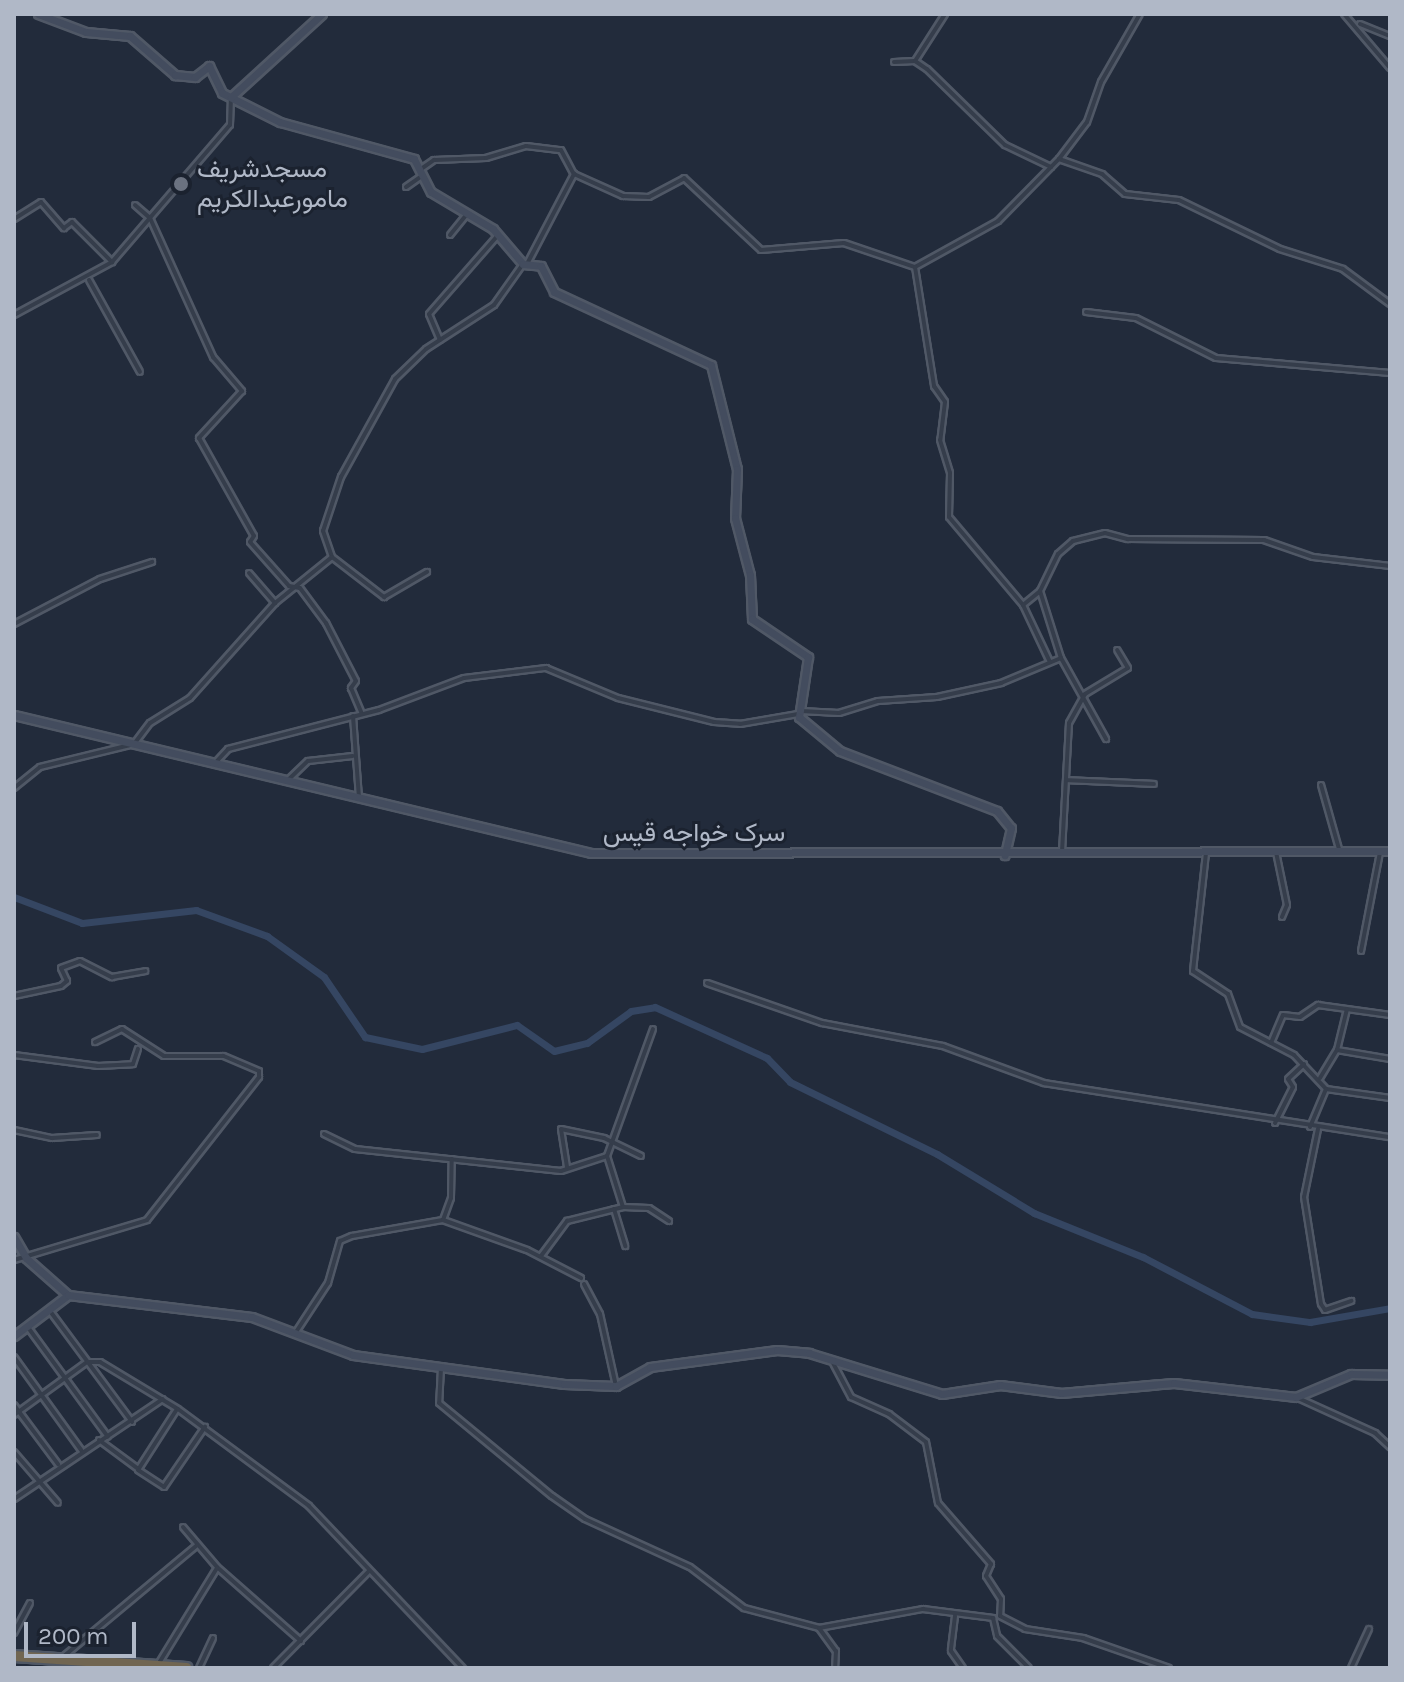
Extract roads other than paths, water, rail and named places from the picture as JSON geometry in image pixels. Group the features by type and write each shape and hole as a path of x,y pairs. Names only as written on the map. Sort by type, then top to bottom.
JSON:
{"highway":[{"path":"14,1656 61,1660 78,1665 187,1668"}],"street":[{"path":"38,14 86,32 130,36 175,75 195,77 209,66 214,84 232,97 320,137 398,151 421,172 435,197 499,234 525,264 541,266 554,292 711,365 737,469 735,518 750,575 752,619 808,657 801,712"},
{"path":"14,315 89,280 112,262 230,125 232,97 322,14"},
{"path":"915,61 945,14"},
{"path":"406,187 434,160 486,158 537,146 561,150 574,174 638,198 684,178 761,250 844,243 915,267 998,221 1059,159 1087,122 1105,72 1140,14"},
{"path":"1344,14 1359,24 1390,36"},
{"path":"1359,24 1390,68"},
{"path":"894,62 915,61 1005,145 1051,167"},
{"path":"1059,159 1102,174 1125,194 1179,200 1280,249 1343,269 1390,304"},
{"path":"427,572 384,597 332,557 323,531 341,477 395,379 440,340 494,305 525,264 574,174"},
{"path":"14,219 41,202 64,228 72,222 112,262"},
{"path":"135,205 150,218 213,357 242,391 199,438 254,536 250,542 294,588 314,604 336,640 356,681 351,688 361,712"},
{"path":"450,235 467,214"},
{"path":"440,340 429,314 499,234"},
{"path":"915,267 934,386 945,402 940,440 950,473 949,517 1023,605 1050,662"},
{"path":"89,280 140,372"},
{"path":"1086,312 1136,318 1216,358 1390,373"},
{"path":"1023,605 1040,591 1058,554 1073,541 1105,533 1128,539 1264,540 1313,557 1390,566"},
{"path":"14,788 40,767 134,744 150,723 190,698 275,603 332,557"},
{"path":"14,624 100,579 152,562"},
{"path":"249,573 275,603"},
{"path":"1040,591 1061,658 1106,739"},
{"path":"1062,854 1069,723 1083,699 1128,668 1117,650"},
{"path":"215,764 228,749 353,716 464,678 546,668 618,698 714,722 740,724 801,712 839,713 878,701 937,697 1001,683 1061,658"},
{"path":"801,712 840,751 997,811 1011,828 1005,855"},
{"name":"سرک خواجه قیس","path":"14,715 591,853 1005,855 1390,851"},
{"path":"353,716 353,756 359,798"},
{"path":"287,781 308,761 353,756"},
{"path":"1066,780 1154,784"},
{"path":"1321,785 1339,852"},
{"path":"1361,951 1381,851"},
{"path":"1276,852 1287,905 1282,917"},
{"path":"1206,853 1193,971 1228,994 1240,1027 1304,1064 1320,1078 1326,1089"},
{"path":"14,996 61,986 67,981 61,968 80,961 112,977 145,971"},
{"path":"707,983 822,1023 943,1046 1044,1083 1145,1102 1197,1102 1275,1123 1390,1137"},
{"path":"1271,1043 1283,1015 1300,1017 1318,1005 1390,1015"},
{"path":"1320,1078 1337,1050 1347,1009"},
{"path":"14,1260 147,1220 259,1077 259,1071 223,1056 164,1056 122,1029 95,1042"},
{"path":"623,1207 607,1156 653,1029"},
{"path":"14,1055 98,1066 133,1064 138,1049"},
{"path":"1337,1050 1390,1059"},
{"path":"1275,1123 1293,1087 1288,1079 1304,1064"},
{"path":"1309,1128 1326,1089"},
{"path":"1326,1089 1390,1098"},
{"path":"567,1167 561,1129 641,1156"},
{"path":"1318,1129 1304,1197 1321,1304 1325,1310 1351,1301"},
{"path":"14,1130 52,1138 97,1135"},
{"path":"324,1134 355,1149 553,1173 607,1156"},
{"path":"443,1220 451,1198 452,1159"},
{"path":"541,1256 567,1221 623,1207 649,1208 669,1221"},
{"path":"614,1209 625,1246"},
{"path":"296,1332 328,1283 344,1237 443,1220 541,1256 581,1278"},
{"path":"14,1237 26,1258 68,1295 169,1303 296,1332 353,1355 441,1368 616,1386 650,1367 729,1354 777,1350 831,1360 942,1394 1000,1385 1061,1393 1174,1383 1298,1394 1375,1433 1390,1447"},
{"path":"584,1284 603,1324 616,1386"},
{"path":"14,1336 68,1295"},
{"path":"48,1309 132,1422"},
{"path":"27,1326 108,1437"},
{"path":"14,1357 81,1450"},
{"path":"831,1360 851,1397 889,1414 926,1442 938,1503 991,1564 986,1576 1001,1599 1000,1616"},
{"path":"16,1414 87,1362 100,1362 205,1427 309,1506 463,1668"},
{"path":"441,1368 439,1403 585,1519 671,1556 744,1608 822,1628 923,1609 994,1620 1000,1616"},
{"path":"1298,1394 1351,1374 1390,1375"},
{"path":"14,1499 58,1465 132,1422 163,1399"},
{"path":"14,1405 16,1414 58,1465"},
{"path":"137,1468 178,1409"},
{"path":"99,1440 164,1487 205,1427"},
{"path":"14,1452 36,1483 58,1503"},
{"path":"183,1527 217,1567 301,1641"},
{"path":"61,1660 197,1545"},
{"path":"156,1667 217,1567"},
{"path":"273,1668 369,1571"},
{"path":"14,1633 30,1603"},
{"path":"955,1616 951,1651 963,1668"},
{"path":"1000,1616 1025,1629 1083,1638 1169,1668"},
{"path":"994,1620 997,1636 1029,1668"},
{"path":"822,1628 836,1651 835,1668"},
{"path":"1351,1668 1369,1629"},
{"path":"199,1668 213,1638"}],"waterway":[{"path":"14,897 82,923 196,910 267,936 324,977 365,1037 422,1049 517,1025 554,1051 587,1043 631,1011 655,1007 767,1058 790,1082 937,1154 1034,1213 1143,1257 1252,1314 1310,1322 1390,1308"}],"place":[{"name":"مسجدشریف مامورعبدالکریم","path":"181,184"}]}
